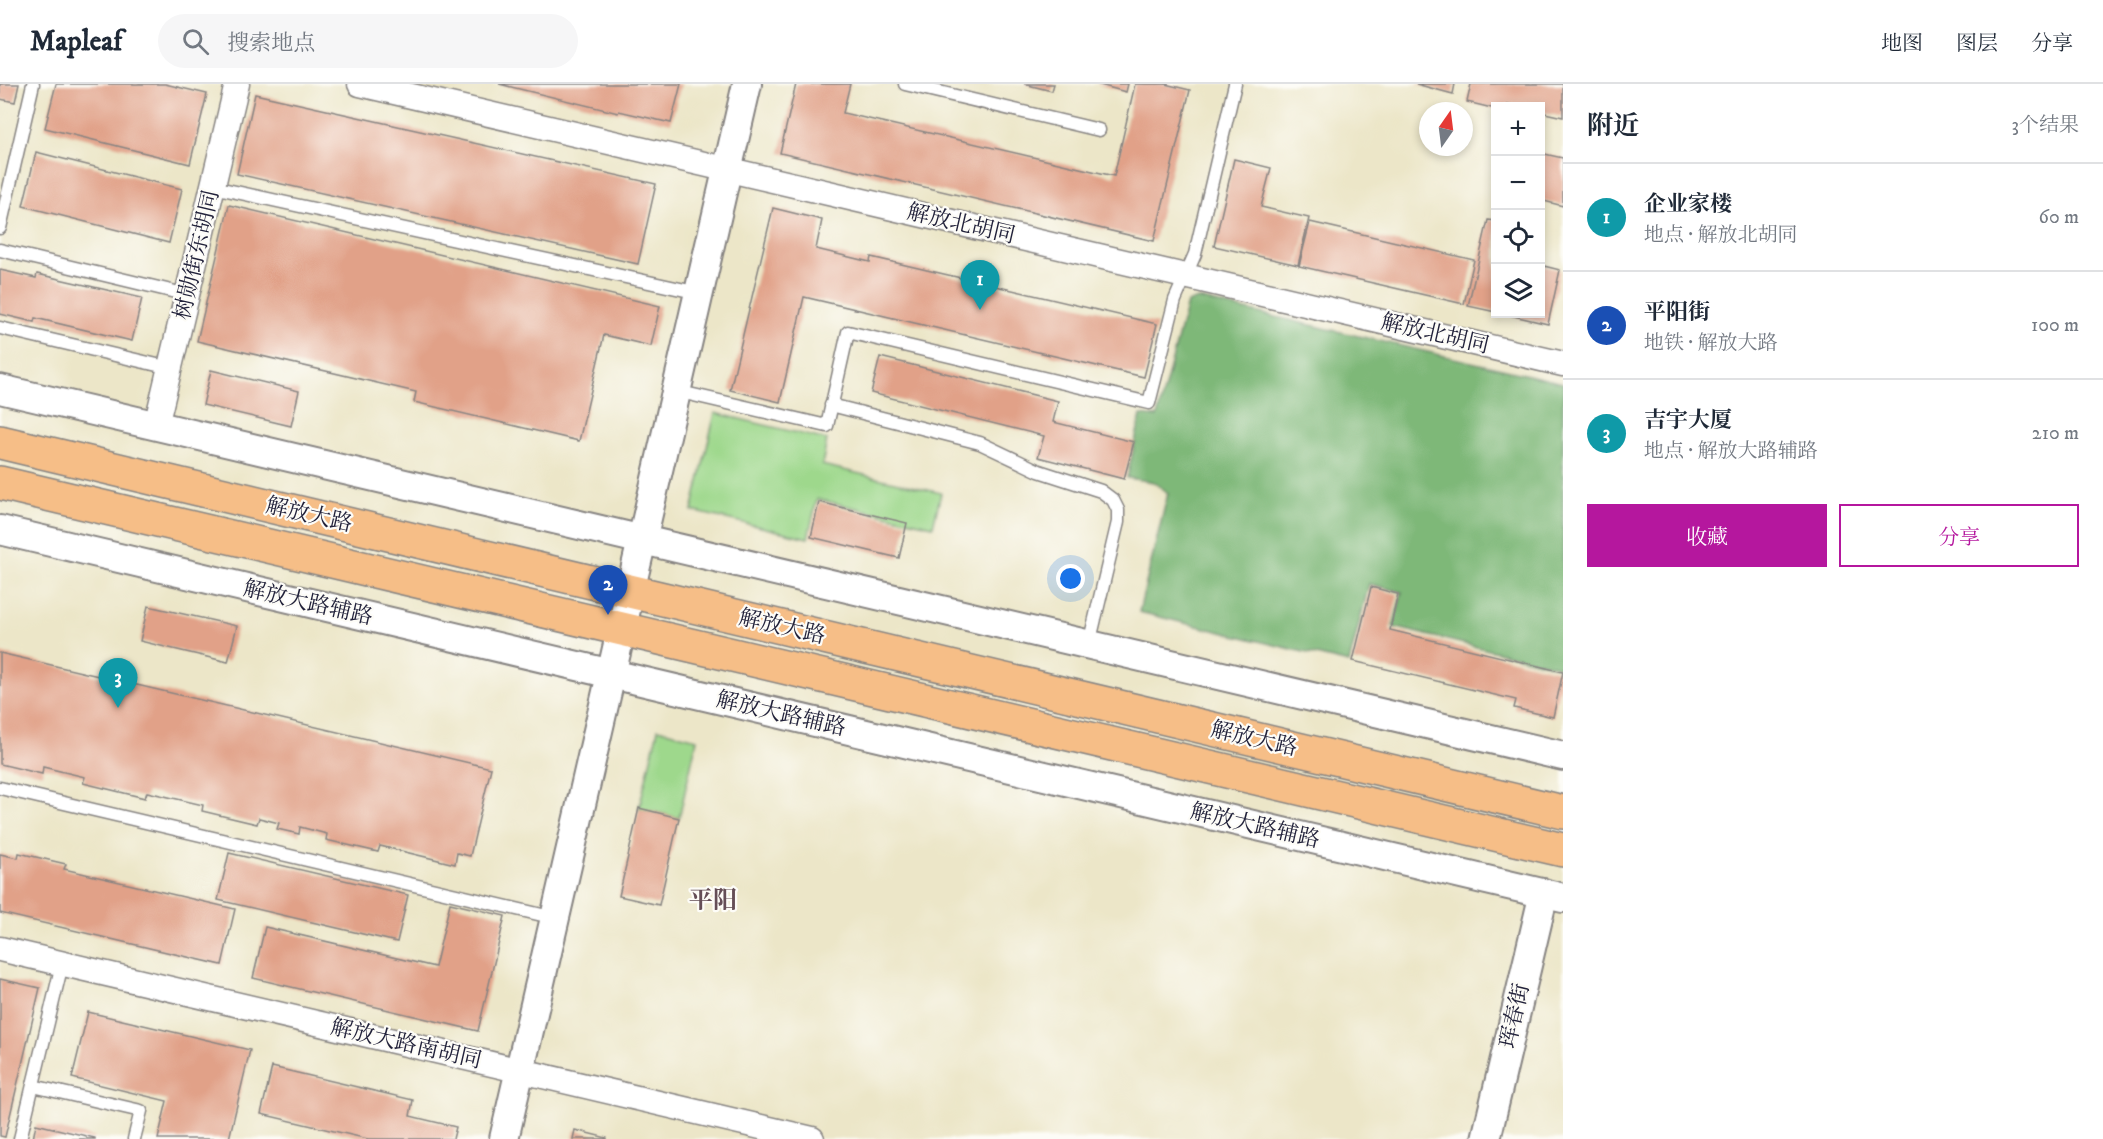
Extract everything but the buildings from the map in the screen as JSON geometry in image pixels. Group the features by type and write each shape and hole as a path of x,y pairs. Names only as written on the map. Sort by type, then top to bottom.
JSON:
{"main road":[{"name":"解放大路","path":"0,442 1563,812"},
{"name":"解放大路","path":"0,483 1563,850"}],"street":[{"name":"树勋街东胡同","path":"156,426 237,84"},
{"name":"解放北胡同","path":"360,84 1563,364"},
{"path":"504,1139 747,84"},
{"path":"0,389 1563,756"},
{"name":"解放大路辅路","path":"0,530 1553,896"},
{"name":"珲春街","path":"1486,1139 1553,896"},
{"name":"解放大路南胡同","path":"0,949 812,1139"}],"lane":[{"path":"0,228 33,84"},
{"path":"905,84 1099,130"},
{"path":"676,391 826,426 848,332 1149,403 1175,300 1195,254 1235,84"},
{"path":"213,187 699,293"},
{"path":"0,250 188,295"},
{"path":"0,328 170,368"},
{"path":"831,405 981,443 1039,471 1101,492 1113,500 1118,510 1118,522 1089,644"},
{"path":"0,788 555,918"},
{"path":"20,1139 62,964"},
{"path":"33,1086 141,1111 134,1139"}],"green space":[{"path":"1198,299 1563,383 1563,654 1560,667 1393,627 1402,592 1369,584 1349,663 1139,612 1168,493 1154,482 1127,478 1141,415 1157,417 1187,303"},
{"path":"715,413 827,440 822,465 941,493 933,526 817,499 808,538 692,511"},
{"path":"658,729 697,739 679,818 639,808"}],"place":[{"name":"企业家楼","path":"980,310"},
{"name":"平阳街","path":"608,615"},
{"name":"吉宇大厦","path":"118,708"}],"district":[{"name":"平阳","path":"713,901"}]}
